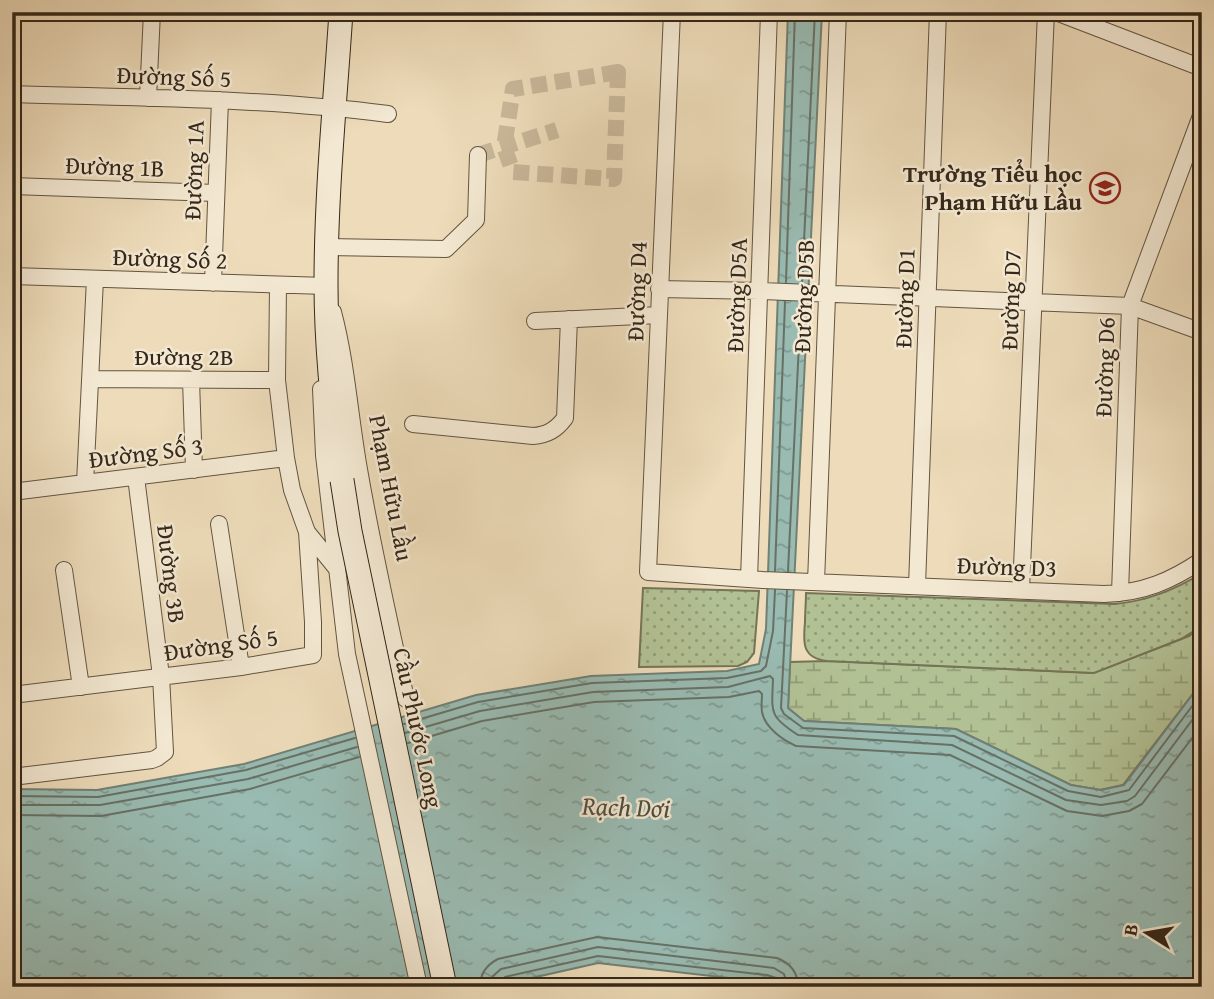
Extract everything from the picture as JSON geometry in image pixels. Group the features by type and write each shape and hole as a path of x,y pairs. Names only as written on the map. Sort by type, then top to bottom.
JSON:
{"main road":[{"name":"Phạm Hữu Lầu","path":"341,12 326,286 330,381 342,480"},
{"name":"Cầu Phước Long","path":"342,480 350,531 445,987"}],"street":[{"name":"Đường Số 5","path":"148,98 152,12"},
{"name":"Đường D4","path":"671,12 648,572 756,580"},
{"name":"Đường D5A","path":"756,580 760,291 769,12"},
{"name":"Đường D5B","path":"810,582 822,294 838,12"},
{"name":"Đường D1","path":"917,586 938,12"},
{"name":"Đường D7","path":"1021,590 1046,12"},
{"path":"1056,12 1202,68"},
{"name":"Đường Số 5","path":"12,94 220,100 334,107 388,114"},
{"name":"Đường 1A","path":"213,283 220,100"},
{"name":"Đường D6","path":"1120,593 1130,306 1202,113"},
{"path":"327,247 446,249 476,220 478,155"},
{"name":"Đường 1B","path":"12,186 216,193"},
{"name":"Đường Số 2","path":"12,276 326,286"},
{"path":"85,483 95,279"},
{"path":"278,285 277,380 292,490 307,531 337,569"},
{"name":"Phạm Hữu Lầu","path":"326,286 321,327 324,454 347,650"},
{"name":"Phạm Hữu Lầu","path":"326,286 341,342 360,479 406,699"},
{"path":"659,289 1130,306 1202,332"},
{"path":"535,321 659,315"},
{"path":"413,424 533,436 551,432 565,418 569,319"},
{"name":"Đường 2B","path":"90,379 277,380"},
{"path":"191,380 194,470"},
{"name":"Đường Số 3","path":"12,492 286,458"},
{"name":"Đường 3B","path":"12,777 157,758 165,752 161,676 136,477"},
{"path":"219,524 240,667"},
{"name":"Đường Số 5","path":"12,695 240,667 313,655 307,531"},
{"name":"Đường D3","path":"756,580 1120,593 1156,585 1202,560"},
{"path":"64,570 81,687"},
{"path":"393,635 347,650 419,987"}],"green space":[{"path":"1202,573 1202,626 1181,639 1094,673 827,661 813,657 804,643 806,593 1115,604 1160,594"},
{"path":"643,588 759,591 754,653 747,662 738,666 639,667"},
{"path":"1202,626 1202,682 1123,785 1100,790 1071,785 956,729 804,721 788,708 790,662 827,661 1093,673 1189,636"}],"water":[{"name":"Rạch Dơi","path":"788,12 822,12 788,708 804,721 956,729 1071,785 1101,790 1124,785 1202,682 1202,987 790,987 598,963 492,987 12,987 12,789 97,790 244,764 476,695 591,676 727,671 759,664 766,629"}],"tunnel":[{"path":"618,72 614,179 513,172 504,147 513,89 618,72"},
{"path":"478,155 557,130"}],"place":[{"name":"Trường Tiểu học Phạm Hữu Lầu","path":"1105,188"}]}
